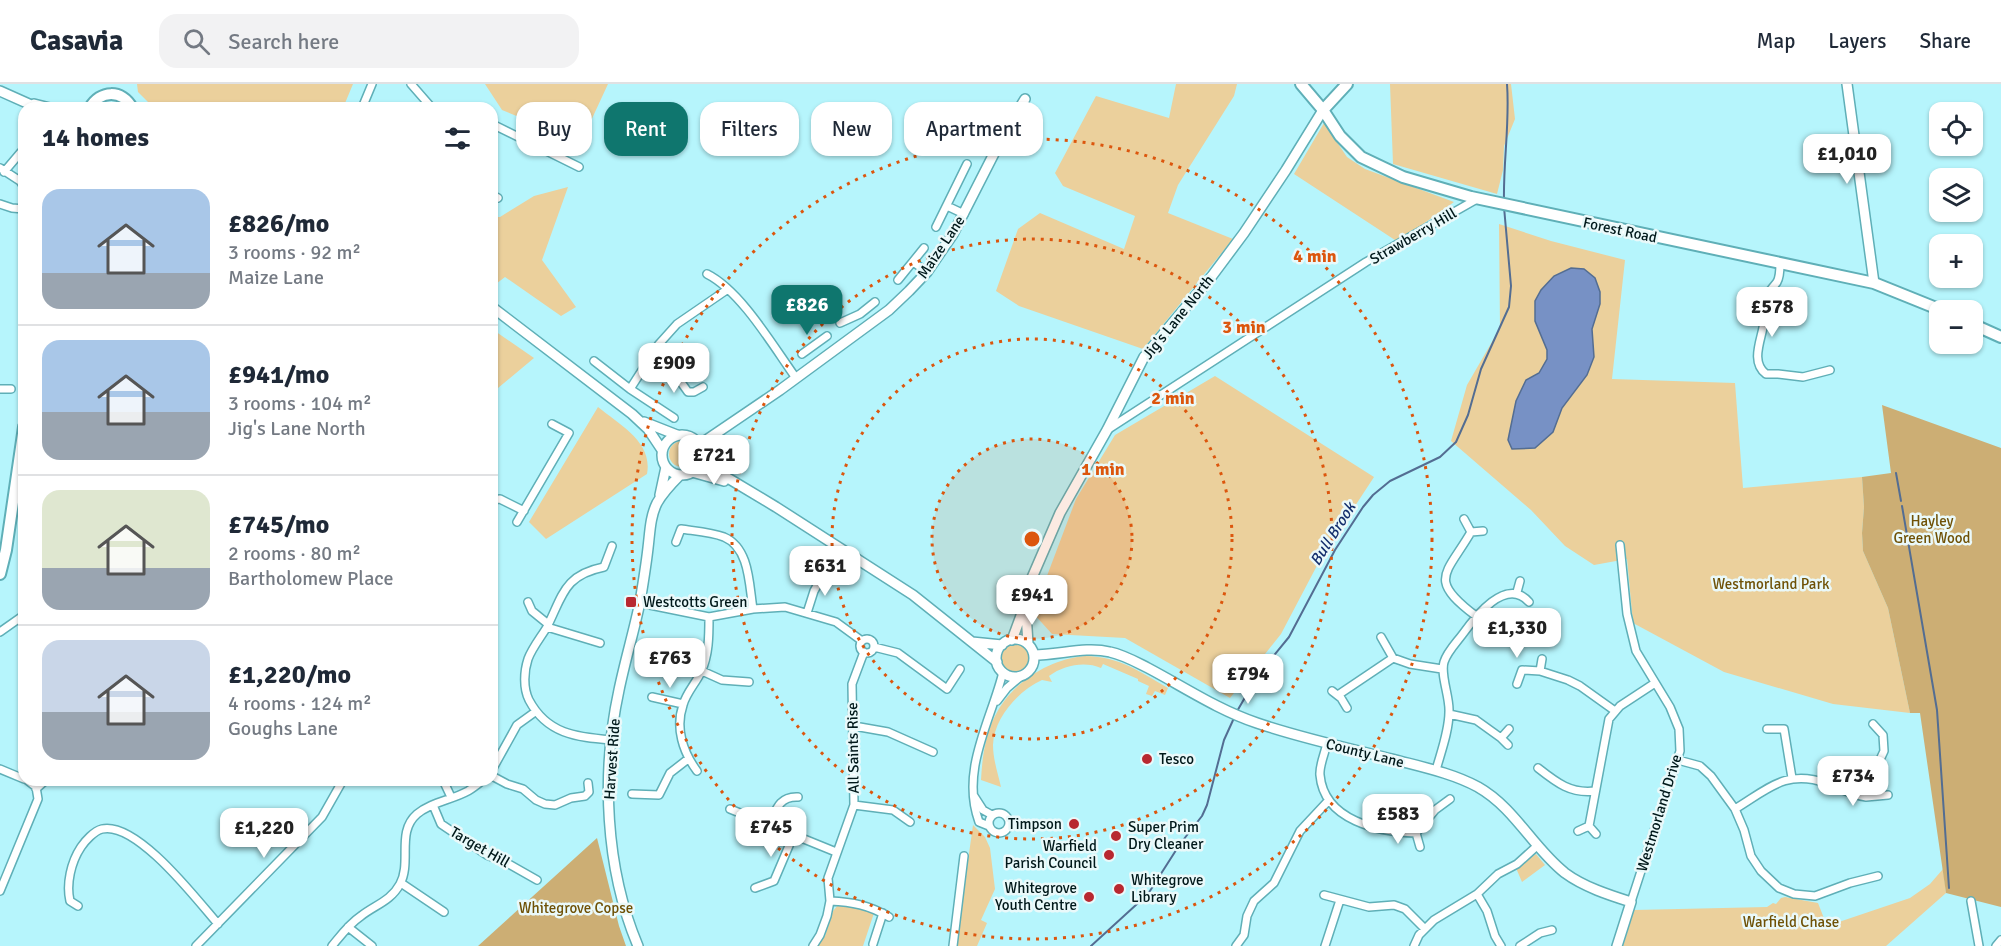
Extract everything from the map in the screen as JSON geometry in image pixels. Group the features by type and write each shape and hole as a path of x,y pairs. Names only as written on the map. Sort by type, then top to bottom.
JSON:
{"main road":[{"path":"123,84 128,102"},
{"name":"Forest Road","path":"1302,84 1340,135 1361,157 1403,177 1477,199 1874,283 1929,305"},
{"path":"1323,110 1343,85"},
{"path":"94,102 108,89 125,98"},
{"path":"1983,329 2001,336"},
{"path":"0,574 6,550 18,468"}],"street":[{"path":"364,102 372,84"},
{"path":"411,84 427,102"},
{"path":"1847,84 1874,283"},
{"path":"0,91 26,102"},
{"name":"Jig's Lane North","path":"1012,640 1026,602 1031,580 1060,513 1107,430 1144,357 1212,276 1244,233 1323,110"},
{"path":"498,127 579,167"},
{"path":"18,155 2,170 18,180"},
{"name":"Maize Lane","path":"699,444 796,378 868,325 889,309 927,273 953,234 993,156"},
{"path":"936,227 967,164"},
{"name":"Strawberry Hill","path":"1107,430 1357,268 1477,199"},
{"path":"0,204 18,208"},
{"path":"946,206 964,214"},
{"path":"898,280 924,248"},
{"path":"913,262 927,273"},
{"path":"1780,264 1778,281 1763,302 1764,322 1758,343 1762,371 1766,374 1803,377 1830,370"},
{"path":"707,274 718,280 740,301 796,378"},
{"path":"630,389 654,352 677,324 728,289"},
{"path":"840,323 860,314 875,302"},
{"path":"498,312 632,414 648,429 662,450 662,459 666,467 672,472 680,475 692,472 699,466 702,458 699,444 690,437 677,435 650,425 632,414"},
{"path":"860,314 868,325"},
{"path":"802,354 827,336"},
{"path":"817,344 826,356"},
{"path":"654,352 668,364 688,392 694,392 703,387"},
{"path":"594,361 630,389 674,418"},
{"path":"0,389 11,389"},
{"path":"517,522 569,433 552,424"},
{"path":"662,450 670,439 677,435"},
{"path":"702,458 716,471 914,595 972,642 997,662 1003,672 1013,677 1028,673 1032,668 1034,655 1028,644 1021,640 1012,640 1002,645 972,642"},
{"name":"Harvest Ride","path":"638,946 627,914 610,832 608,773 618,692 640,603 650,526 666,467"},
{"path":"692,472 746,490"},
{"name":"Harvest Ride","path":"658,501 680,475"},
{"path":"498,499 524,511"},
{"path":"1464,519 1471,532"},
{"path":"676,542 681,529 723,537 734,543 745,558 753,609"},
{"path":"1471,532 1483,531"},
{"path":"1471,532 1448,565 1445,581 1455,598 1476,616"},
{"name":"Westmorland Drive","path":"1617,946 1678,760 1679,729 1670,707 1636,651 1628,622 1620,545"},
{"path":"611,740 563,731 547,723 535,711 526,694 525,674 528,658 568,584 583,572 604,567 612,546"},
{"path":"807,612 814,591 824,573"},
{"path":"1517,592 1520,581"},
{"path":"1436,770 1449,714 1449,696 1442,669 1445,660 1476,616 1489,603 1517,592 1529,602"},
{"path":"528,602 532,611 547,625 600,644"},
{"name":"Jig's Lane North","path":"1026,602 1025,622 1028,644"},
{"path":"640,603 709,617 753,609 785,607 836,622 862,641 873,642 874,647"},
{"path":"697,771 688,759 682,742 680,719 683,704 702,671 709,644 709,617"},
{"path":"0,632 18,619"},
{"path":"1381,637 1393,658 1410,664 1442,669"},
{"path":"862,641 861,646 864,652 870,652 874,647"},
{"path":"997,662 997,654 1002,645"},
{"path":"874,647 898,653 947,689 960,669"},
{"name":"County Lane","path":"1034,655 1095,649 1111,652 1127,658 1224,710 1264,725 1466,780 1497,800 1566,873 1592,888 1631,902"},
{"name":"All Saints Rise","path":"813,946 827,916 830,901 828,878 854,805 852,684 864,652"},
{"name":"County Lane","path":"1032,668 1073,652"},
{"path":"1347,708 1335,693 1366,677 1393,658"},
{"path":"1540,671 1542,659"},
{"path":"1517,684 1522,670 1540,671 1580,686 1615,711"},
{"path":"702,671 722,680 749,682"},
{"path":"989,826 989,819 998,813 1004,814 1009,820 1009,826 1001,834 993,832 989,826 980,822 974,806 979,741 1003,672"},
{"path":"992,708 1007,688 1020,676"},
{"path":"1588,826 1610,719 1615,711 1655,683"},
{"path":"652,697 683,704"},
{"path":"498,759 517,725 535,711"},
{"path":"1449,714 1476,720 1508,745"},
{"path":"1866,797 1870,771 1878,764 1884,751 1883,735 1873,724"},
{"path":"1767,729 1785,725 1792,778"},
{"path":"854,726 888,732 933,752"},
{"path":"1501,738 1509,729"},
{"path":"1328,743 1319,773 1323,789 1336,808 1352,819 1376,828 1416,833"},
{"path":"632,794 659,795 670,773 688,759"},
{"path":"1678,760 1700,766 1711,776 1735,809 1751,856 1761,871 1779,888 1794,894 1815,896 1850,883 1878,876"},
{"path":"1538,768 1559,784 1572,790 1595,792"},
{"path":"0,770 18,776"},
{"path":"1735,809 1778,783 1792,778 1809,778 1829,784 1851,795 1866,797 1888,795"},
{"path":"498,779 524,789 536,800 555,805 571,798 585,796 589,792 588,783"},
{"path":"0,890 38,799 35,786"},
{"path":"36,789 39,786"},
{"path":"196,946 322,817 340,786"},
{"path":"446,786 451,797"},
{"path":"332,946 362,914 390,898 401,883 405,834 416,815 475,786"},
{"path":"769,825 779,802 788,796 798,797"},
{"path":"974,796 983,810 992,815"},
{"path":"1416,833 1435,810 1450,799"},
{"path":"1236,946 1244,935 1247,916 1254,901 1274,883 1300,831 1329,800"},
{"name":"Target Hill","path":"433,805 441,824 487,855 537,880"},
{"path":"854,805 893,810 910,822"},
{"path":"730,809 836,852"},
{"path":"1578,831 1588,826"},
{"path":"1588,826 1596,834"},
{"path":"78,906 70,901 67,889 75,859 81,847 90,836 101,829 116,830 143,843 163,861 218,924"},
{"path":"1416,833 1420,847"},
{"path":"754,888 774,881 794,834"},
{"path":"1414,946 1425,928 1444,913 1477,894 1498,874 1517,864 1538,845"},
{"path":"953,946 964,856"},
{"path":"401,883 444,912"},
{"path":"1477,894 1487,911 1501,946"},
{"path":"1324,895 1369,908 1394,905 1405,909 1425,928"},
{"path":"1325,946 1340,900"},
{"path":"830,901 858,903 886,915 873,944"},
{"path":"1971,902 1979,946"},
{"path":"348,927 372,946"},
{"path":"1520,946 1540,933 1552,930"},
{"path":"1996,946 2001,940"}],"green space":[{"path":"137,84 353,84 346,102 148,102 138,92"},
{"path":"485,84 608,84 592,119 592,102 516,102 516,116 502,110"},
{"path":"1176,84 1237,84 1234,96 1178,185 1168,213 1233,239 1143,349 1019,306 996,291 1018,229 1040,213 1124,249 1135,216 1063,186 1055,173 1096,96 1169,118"},
{"path":"1390,84 1511,84 1515,119 1504,146 1503,170 1497,194 1393,164"},
{"path":"1324,123 1347,157 1365,169 1454,202 1398,242 1294,174"},
{"path":"568,187 542,260 576,307 561,316 505,277 498,282 498,217 534,196"},
{"name":"Westmorland Park","path":"1499,224 1551,241 1625,260 1612,379 1735,383 1743,488 1862,477 1863,551 1888,608 1910,713 1833,704 1724,672 1633,623 1627,559 1594,565 1565,546 1531,510 1451,441 1467,385 1500,328"},
{"path":"498,333 534,358 498,388"},
{"path":"1215,376 1374,477 1321,558 1281,634 1230,698 1125,638 1052,634 1033,613 1076,499 1115,435"},
{"name":"Hayley Green Wood","path":"1882,405 2001,448 2001,907 1946,893 1920,713 1910,713 1888,608 1863,551 1862,477 1891,473"},
{"path":"598,407 640,443 648,463 647,474 546,539 529,522"},
{"path":"682,441 691,445 695,454 691,463 682,467 673,463 669,454 673,445"},
{"path":"1014,643 1025,647 1029,658 1025,669 1014,673 1003,669 999,658 1003,647"},
{"path":"1085,656 1109,659 1129,666 1168,688 1165,695 1155,691 1152,696 1146,694 1149,686 1103,664 1101,668 1075,665 1061,669 1049,676 1052,682 1042,680 1033,685 1009,706 998,725 993,745 1001,787 981,780 986,739 995,716 1011,693 1021,683 1045,668 1071,658"},
{"path":"973,825 985,837 990,848 995,889 981,920 987,923 977,946 956,946"},
{"name":"Whitegrove Copse","path":"597,838 626,946 478,946"},
{"path":"1536,854 1545,865 1522,882 1516,868"},
{"name":"Warfield Chase","path":"1943,869 1946,893 1886,946 1623,946 1634,910 1767,907 1785,897 1818,903 1827,926 1910,898 1930,884"},
{"path":"838,905 858,906 874,913 863,946 817,946 825,936 833,911"}],"water":[{"path":"1571,268 1584,269 1595,278 1600,292 1600,304 1592,329 1594,357 1587,375 1562,408 1553,432 1535,448 1512,449 1508,440 1516,401 1526,380 1539,373 1547,359 1547,350 1535,321 1535,301 1541,290 1554,276"}],"waterway":[{"name":"Bull Brook","path":"1504,202 1507,84"},
{"name":"Bull Brook","path":"1236,713 1258,675 1289,637 1335,550 1363,507 1390,481 1440,457 1456,442 1468,415 1481,369 1509,307 1511,286 1504,207"},
{"path":"1896,473 1901,501"},
{"path":"1902,506 1937,710 1949,888"},
{"name":"Bull Brook","path":"1091,946 1148,894 1180,844 1202,816 1224,740 1234,718"}],"place":[{"name":"Westcotts Green","path":"631,602"},
{"name":"Tesco","path":"1147,759"},
{"name":"Timpson","path":"1074,824"},
{"name":"Super Prim Dry Cleaner","path":"1116,836"},
{"name":"Warfield Parish Council","path":"1109,855"},
{"name":"Whitegrove Library","path":"1119,889"},
{"name":"Whitegrove Youth Centre","path":"1089,897"}]}
